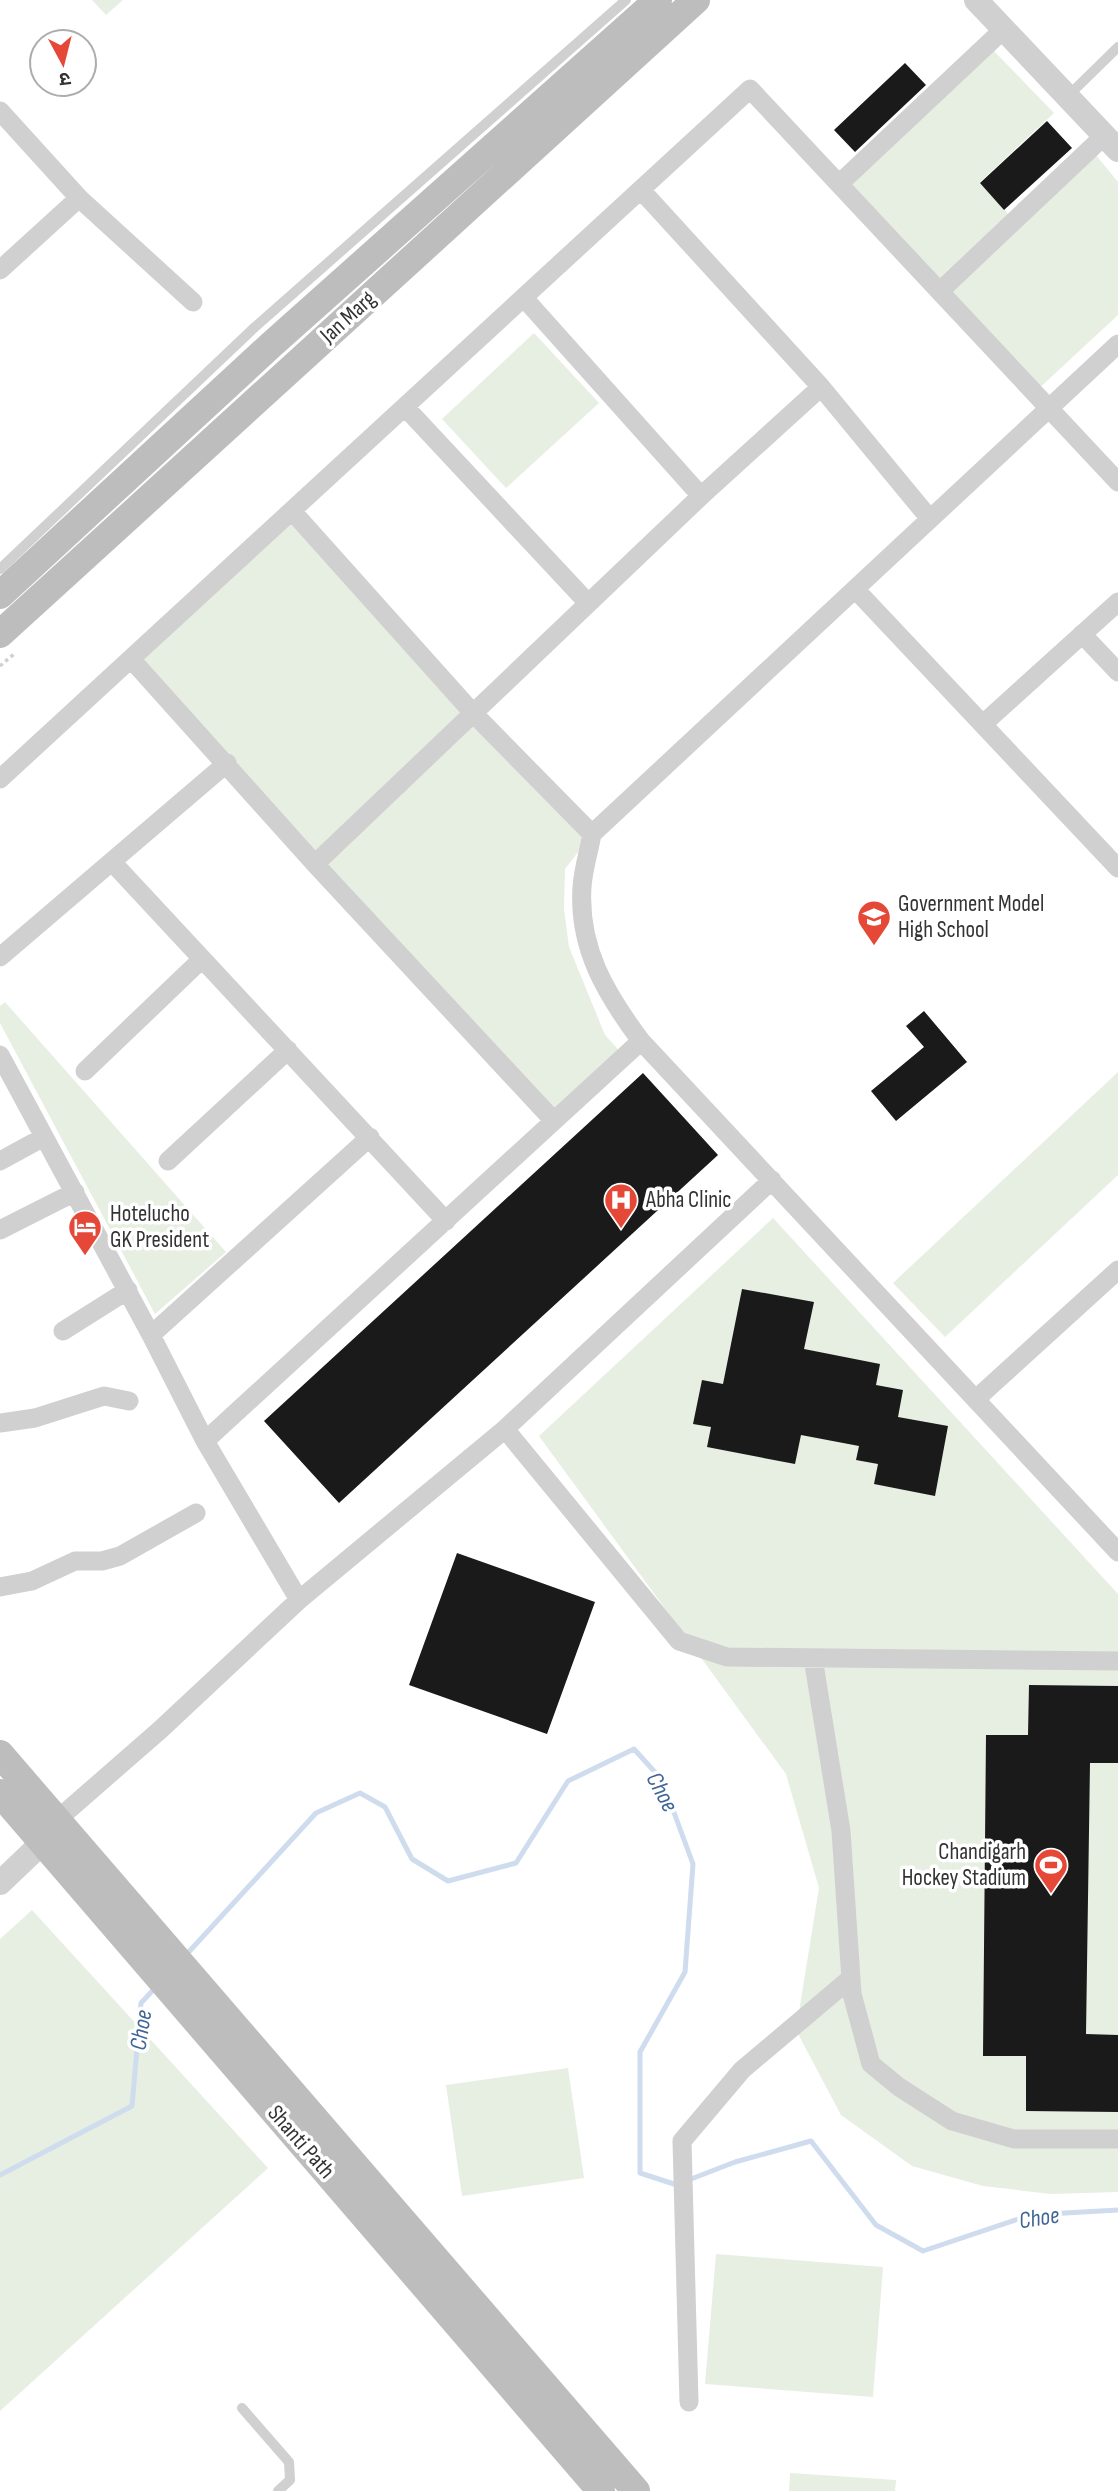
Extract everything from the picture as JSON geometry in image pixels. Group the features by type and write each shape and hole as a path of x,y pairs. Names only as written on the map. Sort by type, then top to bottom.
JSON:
{"main road":[{"name":"Jan Marg","path":"0,595 271,345 658,0"},
{"name":"Jan Marg","path":"0,634 696,0"},
{"name":"Shanti Path","path":"0,1754 124,1939 227,2037 636,2491"},
{"name":"Shanti Path","path":"0,1793 50,1830 146,1921 227,2037 601,2491"}],"street":[{"path":"941,290 1112,143 980,2"},
{"path":"839,184 1005,28"},
{"path":"0,779 750,89 1118,482"},
{"path":"0,111 79,198 193,302"},
{"path":"641,190 821,387 930,519"},
{"path":"0,270 79,198"},
{"path":"524,298 701,496"},
{"path":"1118,344 592,834 582,887 584,930 598,977 642,1041 1118,1552"},
{"path":"316,864 701,496 821,387"},
{"path":"405,407 588,603"},
{"path":"292,511 473,713 592,834"},
{"path":"855,589 1118,867"},
{"path":"983,724 1118,602"},
{"path":"1082,634 1118,672"},
{"path":"131,659 554,1121"},
{"path":"0,957 227,763"},
{"path":"113,863 446,1221"},
{"path":"85,1071 202,959"},
{"path":"205,1441 642,1041"},
{"path":"168,1161 288,1050"},
{"path":"0,1055 152,1335 205,1441 299,1600"},
{"path":"0,1161 44,1137"},
{"path":"152,1335 370,1137"},
{"path":"0,1883 50,1830 299,1600 505,1429 772,1180"},
{"path":"0,1230 75,1192"},
{"path":"975,1399 1117,1273"},
{"path":"63,1331 128,1290"},
{"path":"0,1423 35,1418 104,1396 129,1401"},
{"path":"505,1429 679,1641 727,1657 1118,1661"},
{"path":"0,1587 32,1581 75,1561 102,1561 120,1556 196,1513"},
{"path":"813,1658 841,1831 851,1978 871,2064 899,2087 952,2121 1014,2139 1118,2139"},
{"path":"689,2402 682,2141 743,2070 851,1978"}],"lane":[{"path":"0,569 255,327 626,0"},
{"path":"1069,95 1118,47"},
{"path":"242,2408 289,2462 290,2480 278,2491"}],"shaded area":[{"path":"92,0 123,0 106,15"},
{"path":"993,50 1054,113 980,182 1008,214 934,283 844,190"},
{"path":"1095,154 1118,182 1118,315 1034,393 946,296"},
{"path":"534,333 599,403 506,488 442,419"},
{"path":"292,511 592,834 565,869 564,909 569,947 605,1035 625,1057 554,1121 131,659"},
{"path":"5,1002 226,1252 155,1314 0,1023 0,1006"},
{"path":"1118,1072 1118,1175 945,1337 893,1283"},
{"path":"773,1218 1118,1594 1118,2192 1051,2194 983,2186 912,2166 841,2115 796,2030 819,1888 786,1774 539,1436"},
{"path":"32,1910 268,2168 0,2411 0,1939"},
{"path":"568,2068 584,2178 462,2196 446,2085"},
{"path":"716,2254 883,2267 873,2397 705,2384"},
{"path":"790,2473 896,2480 895,2491 789,2491"}],"building":[{"path":"905,63 926,85 855,152 834,130"},
{"path":"1047,121 1072,148 1004,210 980,183"},
{"path":"924,1011 967,1062 896,1121 871,1091 924,1047 906,1026"},
{"path":"643,1073 718,1155 339,1503 264,1421"},
{"path":"742,1289 814,1302 804,1349 880,1364 876,1385 903,1390 898,1417 948,1426 935,1496 874,1484 878,1464 856,1460 859,1446 801,1435 795,1464 707,1447 711,1427 693,1424 702,1380 723,1384"},
{"path":"457,1553 595,1602 547,1734 409,1685"},
{"name":"Chandigarh Hockey Stadium","path":"1029,1685 1118,1686 1118,1763 1090,1763 1086,2034 1118,2035 1118,2112 1026,2111 1026,2056 983,2056 986,1735 1028,1735"}],"waterway":[{"name":"Choe","path":"186,1955 316,1813 360,1793 385,1807 412,1859 448,1881 516,1863 568,1781 634,1749 662,1780 693,1864 685,1972 640,2052 640,2173 677,2185"},
{"name":"Choe","path":"0,2175 132,2106 141,2003 155,1988"},
{"name":"Choe","path":"686,2181 735,2162 811,2141 876,2225 923,2251 1030,2215 1118,2210"}],"place":[{"name":"Government Model High School","path":"874,947"},
{"name":"Abha Clinic","path":"621,1230"},
{"name":"Hotelucho GK President","path":"85,1257"},
{"name":"Chandigarh Hockey Stadium","path":"1051,1895"}]}
